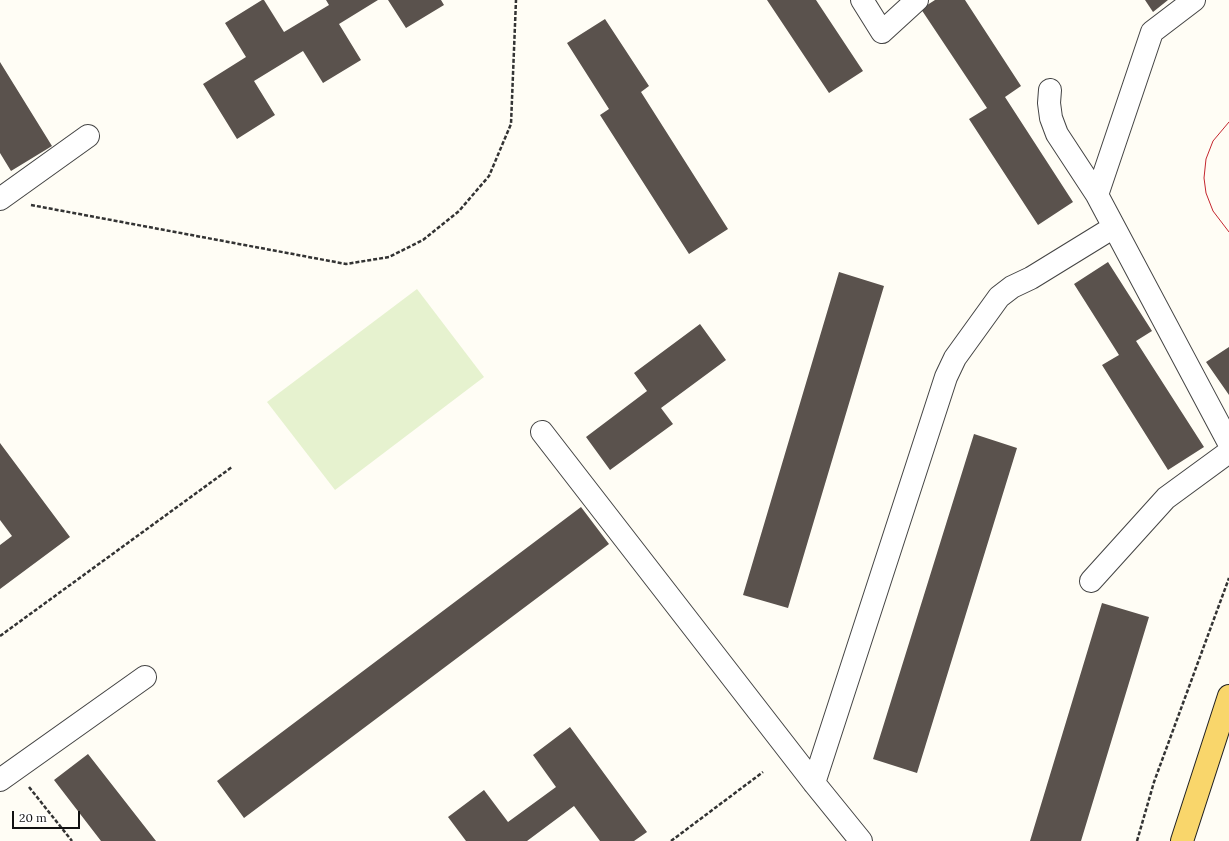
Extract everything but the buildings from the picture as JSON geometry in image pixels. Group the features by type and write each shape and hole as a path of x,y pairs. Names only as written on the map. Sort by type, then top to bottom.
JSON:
{"main road":[{"path":"1182,841 1229,696"}],"lane":[{"path":"862,0 882,32 917,0"},
{"path":"1097,195 1152,32 1194,0"},
{"path":"1050,90 1049,103 1057,134 1097,195 1229,444"},
{"path":"0,199 88,136"},
{"path":"814,783 944,385 955,358 999,298 1012,287 1031,278 1114,227"},
{"path":"542,432 814,783 861,841"},
{"path":"1091,581 1166,498 1229,452"},
{"path":"7,775 145,677"}],"path":[{"path":"23,204 346,264 389,258 423,240 459,212 489,176 511,124 516,0"},
{"path":"0,636 232,467"},
{"path":"1137,841 1154,782 1229,578"},
{"path":"670,841 763,772"},
{"path":"7,775 72,841"}],"green space":[{"path":"417,289 484,377 335,490 267,402"}],"tram line":[{"path":"1229,122 1213,141 1206,159 1204,178 1206,193 1213,211 1229,232"}]}
